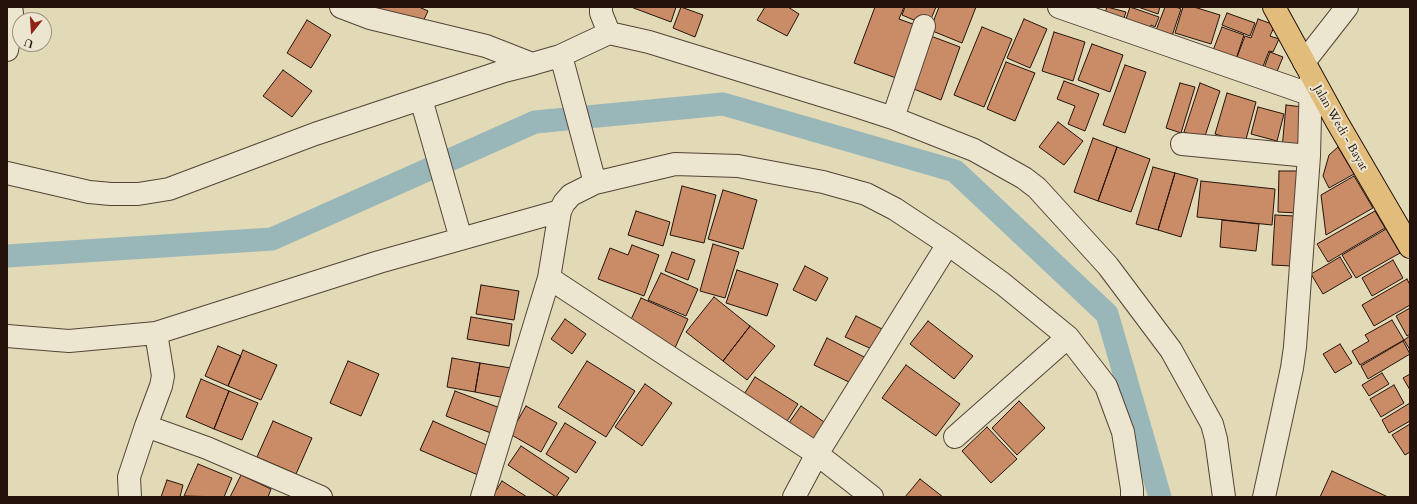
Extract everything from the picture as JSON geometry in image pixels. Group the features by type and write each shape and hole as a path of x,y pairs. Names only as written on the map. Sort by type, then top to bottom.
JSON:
{"main road":[{"name":"Jalan Wedi - Bayat","path":"1274,7 1308,77 1410,247"}],"street":[{"path":"7,50 12,7"},
{"path":"341,7 370,18 486,46 532,64"},
{"path":"601,7 600,13 609,32"},
{"path":"1059,7 1308,77"},
{"path":"1264,497 1292,368 1309,156 1308,77 1348,7"},
{"path":"893,118 924,26"},
{"path":"7,173 89,192 138,194 169,189 315,134 423,103 504,71 532,64 562,62 609,32 664,46 893,118 974,150 1024,178 1037,188 1108,266 1171,350 1212,424 1216,439 1224,497"},
{"path":"562,62 592,174"},
{"path":"423,103 459,234"},
{"path":"1182,144 1309,156"},
{"path":"482,497 549,278 560,211 564,203 592,174 675,164 738,166 823,182 866,194 895,209 948,244 1003,284 1068,337 1106,386 1123,432 1132,488 1132,497"},
{"path":"7,336 69,341 156,333 379,262 459,234 560,211"},
{"path":"794,497 817,454 948,244"},
{"path":"549,278 817,454 872,497"},
{"path":"130,497 128,476 161,386 163,376 156,333"},
{"path":"955,437 1068,337"},
{"path":"146,426 214,450 321,497"}],"building":[{"path":"372,7 419,7 428,11 420,28"},
{"path":"631,7 676,7 671,22"},
{"path":"681,7 703,15 695,37 673,28"},
{"path":"765,7 788,7 799,14 787,36 757,20"},
{"path":"875,7 904,7 899,19 918,26 899,79 854,63"},
{"path":"905,7 936,7 928,26 902,15"},
{"path":"939,7 976,7 962,43 930,30"},
{"path":"1107,7 1126,12 1122,24 1103,18"},
{"path":"1130,7 1159,17 1155,27 1151,25 1149,31 1125,22"},
{"path":"1138,7 1160,7 1158,14"},
{"path":"1165,7 1176,7 1181,9 1171,39 1155,33"},
{"path":"1183,7 1194,7 1220,15 1211,44 1175,33"},
{"path":"1227,13 1255,23 1250,36 1222,25"},
{"path":"1024,19 1047,29 1030,68 1007,58"},
{"path":"1258,19 1275,25 1270,36 1279,39 1273,52 1269,51 1260,74 1234,65 1245,36 1251,38"},
{"path":"307,20 331,35 311,68 287,53"},
{"path":"982,27 1012,39 984,107 954,95"},
{"path":"1222,27 1244,35 1235,62 1212,53"},
{"path":"1054,32 1085,42 1073,81 1042,71"},
{"path":"928,35 960,47 941,100 909,87"},
{"path":"1092,44 1123,55 1110,92 1078,80"},
{"path":"1270,52 1283,57 1273,81 1261,76"},
{"path":"1006,62 1035,73 1015,121 987,109"},
{"path":"1125,65 1146,72 1125,133 1103,125"},
{"path":"283,70 312,91 292,117 263,96"},
{"path":"1064,81 1099,94 1085,131 1068,124 1075,106 1057,99"},
{"path":"1180,83 1195,87 1181,133 1166,128"},
{"path":"1200,83 1220,91 1204,139 1184,132"},
{"path":"1227,93 1256,102 1245,143 1215,134"},
{"path":"1286,105 1303,107 1299,150 1282,149"},
{"path":"1258,107 1284,114 1277,141 1251,134"},
{"path":"1058,122 1083,141 1064,165 1039,147"},
{"path":"1093,138 1117,147 1098,201 1074,192"},
{"path":"1117,147 1150,159 1131,212 1098,201"},
{"path":"1338,147 1354,174 1329,188 1323,176 1329,155"},
{"path":"1153,167 1175,173 1158,230 1136,224"},
{"path":"1279,171 1301,171 1299,213 1278,212"},
{"path":"1175,173 1198,179 1181,237 1158,230"},
{"path":"1354,176 1373,208 1326,235 1321,195"},
{"path":"1201,181 1275,189 1272,225 1197,217"},
{"path":"682,186 716,195 704,243 670,235"},
{"path":"723,190 757,200 743,249 708,239"},
{"path":"636,211 670,222 663,246 628,235"},
{"path":"1375,211 1385,228 1328,262 1317,244"},
{"path":"1275,215 1294,216 1292,266 1272,265"},
{"path":"1222,220 1259,224 1256,251 1220,247"},
{"path":"1386,229 1400,253 1356,278 1342,255"},
{"path":"713,244 739,252 725,298 700,291"},
{"path":"632,245 659,255 644,296 598,279 610,248 628,255"},
{"path":"672,252 695,260 688,280 665,271"},
{"path":"1340,257 1352,277 1323,294 1311,274"},
{"path":"1393,260 1403,278 1372,296 1362,278"},
{"path":"805,266 828,278 816,301 793,290"},
{"path":"737,270 778,284 767,316 726,303"},
{"path":"661,273 698,289 686,316 648,300"},
{"path":"1407,279 1410,285 1410,305 1374,326 1362,305"},
{"path":"481,285 519,291 514,320 476,314"},
{"path":"714,297 750,326 723,361 686,332"},
{"path":"641,298 688,319 674,350 627,328"},
{"path":"1410,308 1410,334 1407,336 1396,316"},
{"path":"856,316 884,330 874,350 845,337"},
{"path":"471,317 512,324 509,346 467,339"},
{"path":"565,319 586,334 572,354 551,339"},
{"path":"1392,320 1404,340 1360,365 1352,351 1369,341 1365,335"},
{"path":"928,321 973,356 954,379 910,344"},
{"path":"750,326 775,346 747,380 723,361"},
{"path":"1410,336 1410,350 1404,340"},
{"path":"827,338 868,359 855,385 814,365"},
{"path":"1403,341 1410,354 1368,379 1361,366"},
{"path":"1340,344 1352,363 1335,373 1323,354"},
{"path":"218,346 241,356 228,386 205,376"},
{"path":"243,350 277,365 261,400 228,386"},
{"path":"452,358 480,363 475,392 447,387"},
{"path":"348,361 379,374 361,416 330,403"},
{"path":"587,361 635,391 606,437 558,407"},
{"path":"480,363 511,368 505,398 475,392"},
{"path":"906,365 960,404 936,436 882,398"},
{"path":"1382,373 1389,384 1369,396 1362,385"},
{"path":"1410,374 1410,390 1403,378"},
{"path":"755,377 798,404 784,426 741,399"},
{"path":"201,379 229,391 214,429 186,417"},
{"path":"645,384 672,403 642,446 615,427"},
{"path":"1394,385 1404,403 1381,417 1370,399"},
{"path":"229,391 258,403 242,440 214,429"},
{"path":"455,391 500,408 491,433 446,416"},
{"path":"1019,401 1045,428 1017,455 992,428"},
{"path":"1410,403 1410,421 1389,433 1382,420"},
{"path":"526,406 557,423 541,452 510,434"},
{"path":"801,406 830,426 816,447 786,427"},
{"path":"273,421 312,438 296,474 257,457"},
{"path":"433,421 491,447 478,475 420,450"},
{"path":"565,423 596,442 576,473 546,454"},
{"path":"1410,424 1410,452 1405,455 1392,435"},
{"path":"987,427 1017,459 991,483 962,451"},
{"path":"521,446 569,478 556,497 508,465"},
{"path":"198,464 232,478 224,497 184,496"},
{"path":"1332,471 1388,497 1320,497"},
{"path":"241,475 271,489 268,497 230,497"},
{"path":"920,479 943,497 905,497"},
{"path":"167,480 183,485 180,497 161,497"},
{"path":"502,481 527,497 492,497"}],"waterway":[{"path":"7,256 272,239 535,122 723,104 955,171 1107,314 1160,497"}]}
